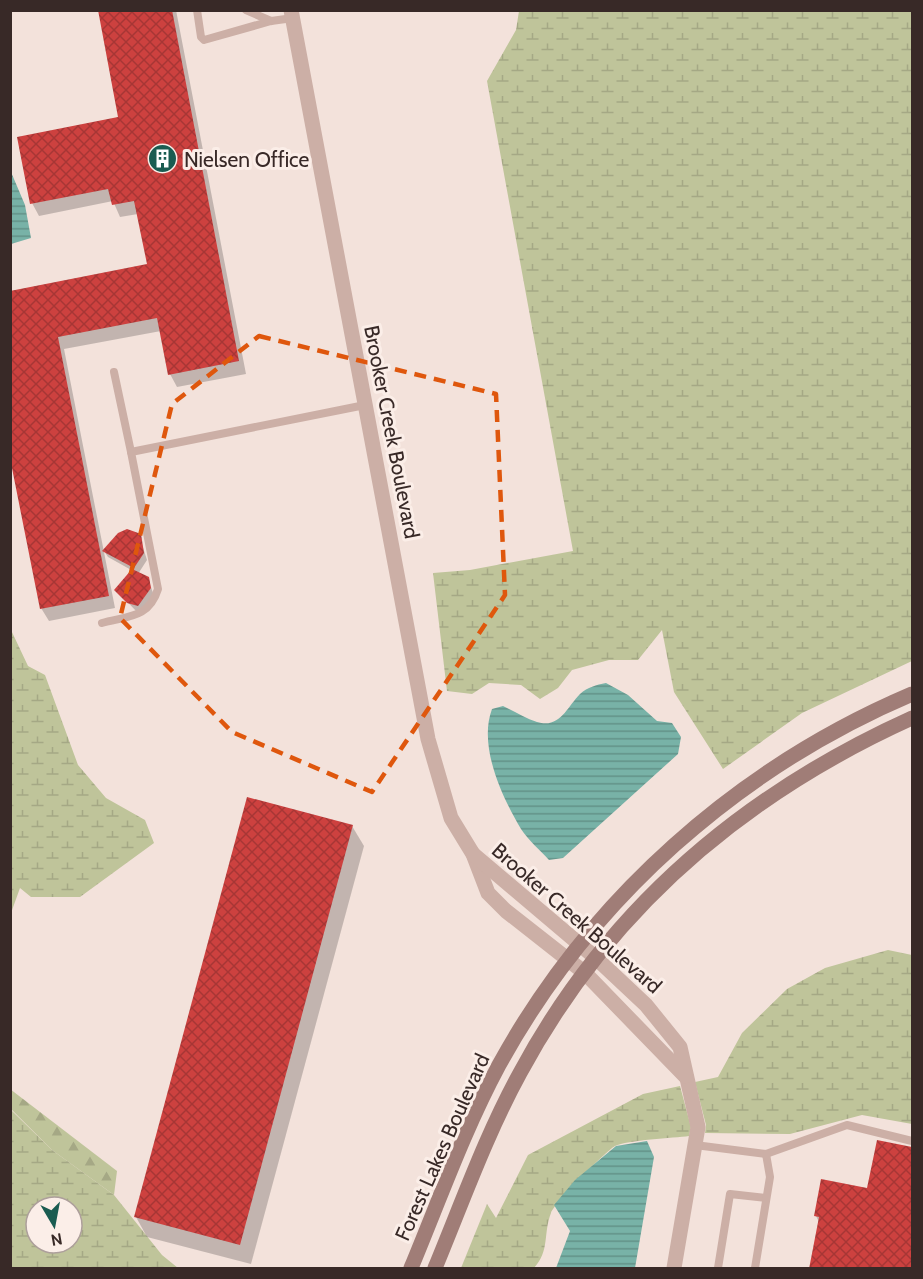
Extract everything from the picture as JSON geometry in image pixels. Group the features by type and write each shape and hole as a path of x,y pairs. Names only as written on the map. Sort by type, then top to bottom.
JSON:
{"main road":[{"name":"Forest Lakes Boulevard","path":"411,1269 468,1130 499,1066 536,1004 580,944 658,860 726,801 775,766 826,736 912,694"},
{"name":"Forest Lakes Boulevard","path":"435,1269 519,1074 553,1017 628,919 675,872 737,819 787,784 838,754 912,718"}],"street":[{"name":"Brooker Creek Boulevard","path":"292,14 428,739 451,818 473,854 489,893 506,911 585,973 685,1076"},
{"name":"Brooker Creek Boulevard","path":"473,854 597,959 646,1005 680,1047 685,1076 699,1127 674,1269"}],"lane":[{"path":"198,10 201,37 204,40 292,14"},
{"path":"246,10 271,21"},
{"path":"102,623 142,613 154,603 158,589 114,372"},
{"path":"131,452 365,405"},
{"path":"695,1145 766,1154 847,1125 912,1141"},
{"path":"755,1269 770,1177 766,1154"},
{"path":"718,1269 730,1194 766,1198"}],"highlighted area":[{"path":"259,336 496,394 505,595 372,792 232,732 120,618 172,404"}],"green space":[{"path":"519,11 912,11 912,661 802,713 723,769 674,692 662,630 638,660 609,660 572,670 558,688 540,699 521,685 489,683 472,694 447,691 433,573 470,570 573,551 487,81 516,30"},
{"path":"11,630 28,666 45,675 78,765 106,798 145,820 154,843 80,897 31,897 20,888 11,913"},
{"path":"888,950 912,955 912,1124 862,1115 790,1134 705,1133 706,1125 695,1082 718,1077 742,1033 787,989 825,968"},
{"path":"680,1086 691,1127 689,1136 630,1142 615,1146 610,1150 554,1207 542,1255 534,1268 461,1268 487,1204 496,1218 528,1155 643,1094"},
{"path":"10,1089 117,1171 114,1195 52,1150 11,1109"},
{"path":"10,1109 52,1150 114,1195 162,1255 178,1268 11,1268"}],"water":[{"path":"10,162 11,172 25,205 31,238 11,244"},
{"path":"606,683 628,695 657,721 672,723 681,737 678,754 563,858 549,860 521,829 500,787 490,755 488,739 488,723 492,709 503,706 537,722 552,722 557,720 583,692"},
{"path":"647,1141 654,1157 635,1268 556,1268 570,1231 554,1205 575,1180 616,1146"}],"building":[{"path":"98,10 172,10 239,361 168,375 157,318 58,337 109,596 40,609 10,458 10,291 147,264 134,201 112,205 108,189 30,204 17,137 118,117"},
{"path":"127,529 141,534 144,553 134,568 102,551 118,533"},
{"path":"132,569 149,577 151,588 138,606 127,603 114,590"},
{"path":"247,797 353,825 240,1245 134,1217"},
{"path":"877,1140 912,1147 912,1269 809,1269 819,1217 814,1216 821,1179 867,1188"}],"place":[{"name":"Nielsen Office","path":"163,159"}]}
